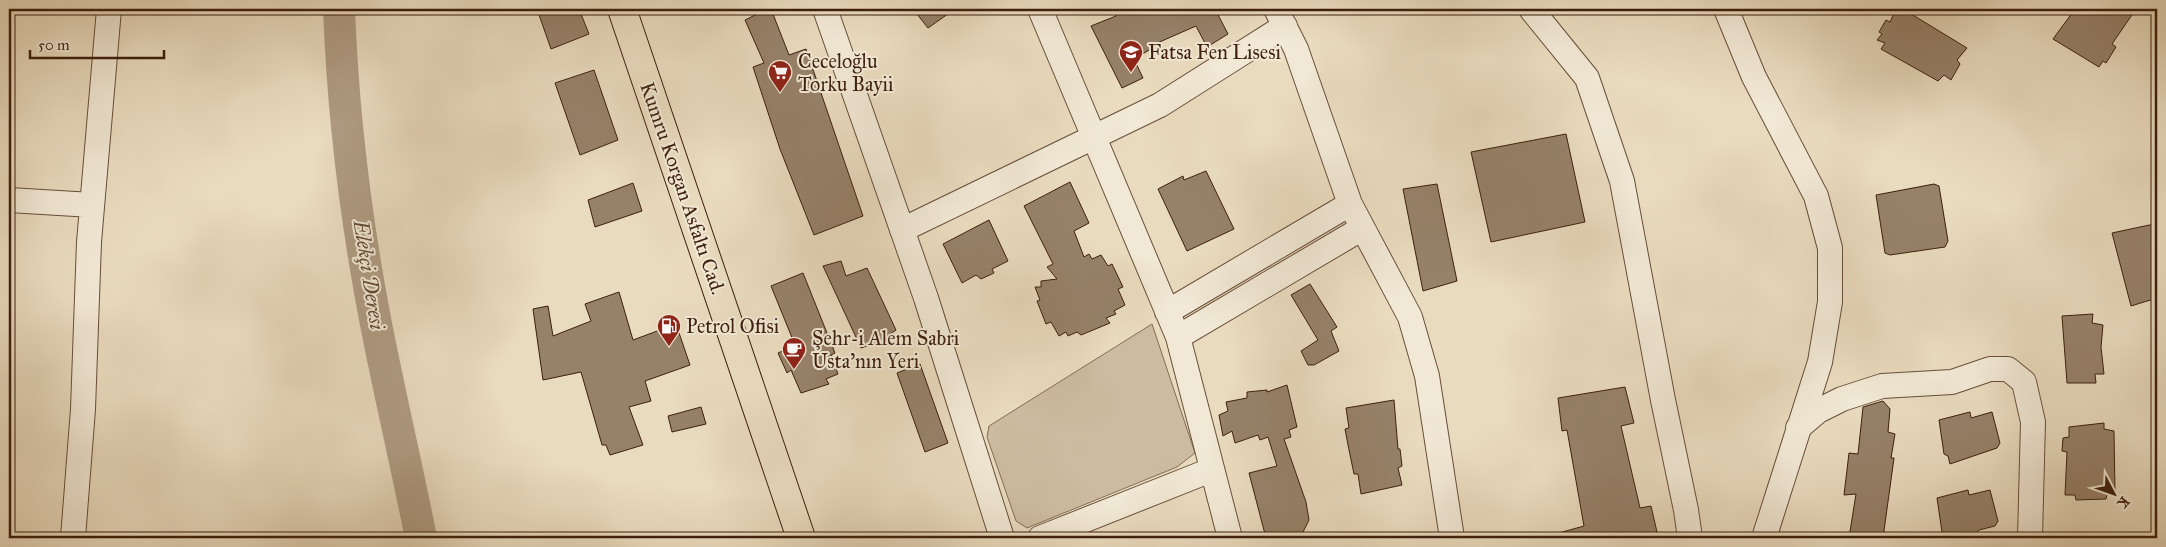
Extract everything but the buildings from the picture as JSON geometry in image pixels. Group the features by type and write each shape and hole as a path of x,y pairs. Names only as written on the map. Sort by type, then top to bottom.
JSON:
{"main road":[{"name":"Kumru Korgan Asfaltı Cad.","path":"622,9 801,538"}],"street":[{"path":"73,538 83,409 92,205 108,9"},
{"path":"824,9 926,298 1002,538"},
{"path":"1040,9 1178,338 1230,538"},
{"path":"1530,9 1586,78 1622,181 1690,538"},
{"path":"1726,9 1754,77 1816,196 1830,248 1830,302 1820,362 1764,538"},
{"path":"902,230 1160,105 1281,17 1296,49 1350,204 1412,326 1427,376 1452,538"},
{"path":"9,200 92,205"},
{"path":"1167,312 1350,204"},
{"path":"1178,338 1361,228"},
{"path":"1798,428 1818,411 1842,399 1882,386 1952,382 1990,369 2008,369 2024,382 2033,422 2030,538"},
{"path":"1040,538 1211,470"}],"shaded area":[{"path":"1152,324 1195,453 1177,467 1027,528 1016,521 987,437 989,426"}],"waterway":[{"name":"Elekçi Deresi","path":"339,9 347,128 362,246 381,351 421,538"}],"place":[{"name":"Fatsa Fen Lisesi","path":"1131,73"},
{"name":"Ceceloğlu Torku Bayii","path":"780,93"},
{"name":"Petrol Ofisi","path":"669,347"},
{"name":"Şehr-i Alem Sabri Usta'nın Yeri","path":"794,370"}]}
